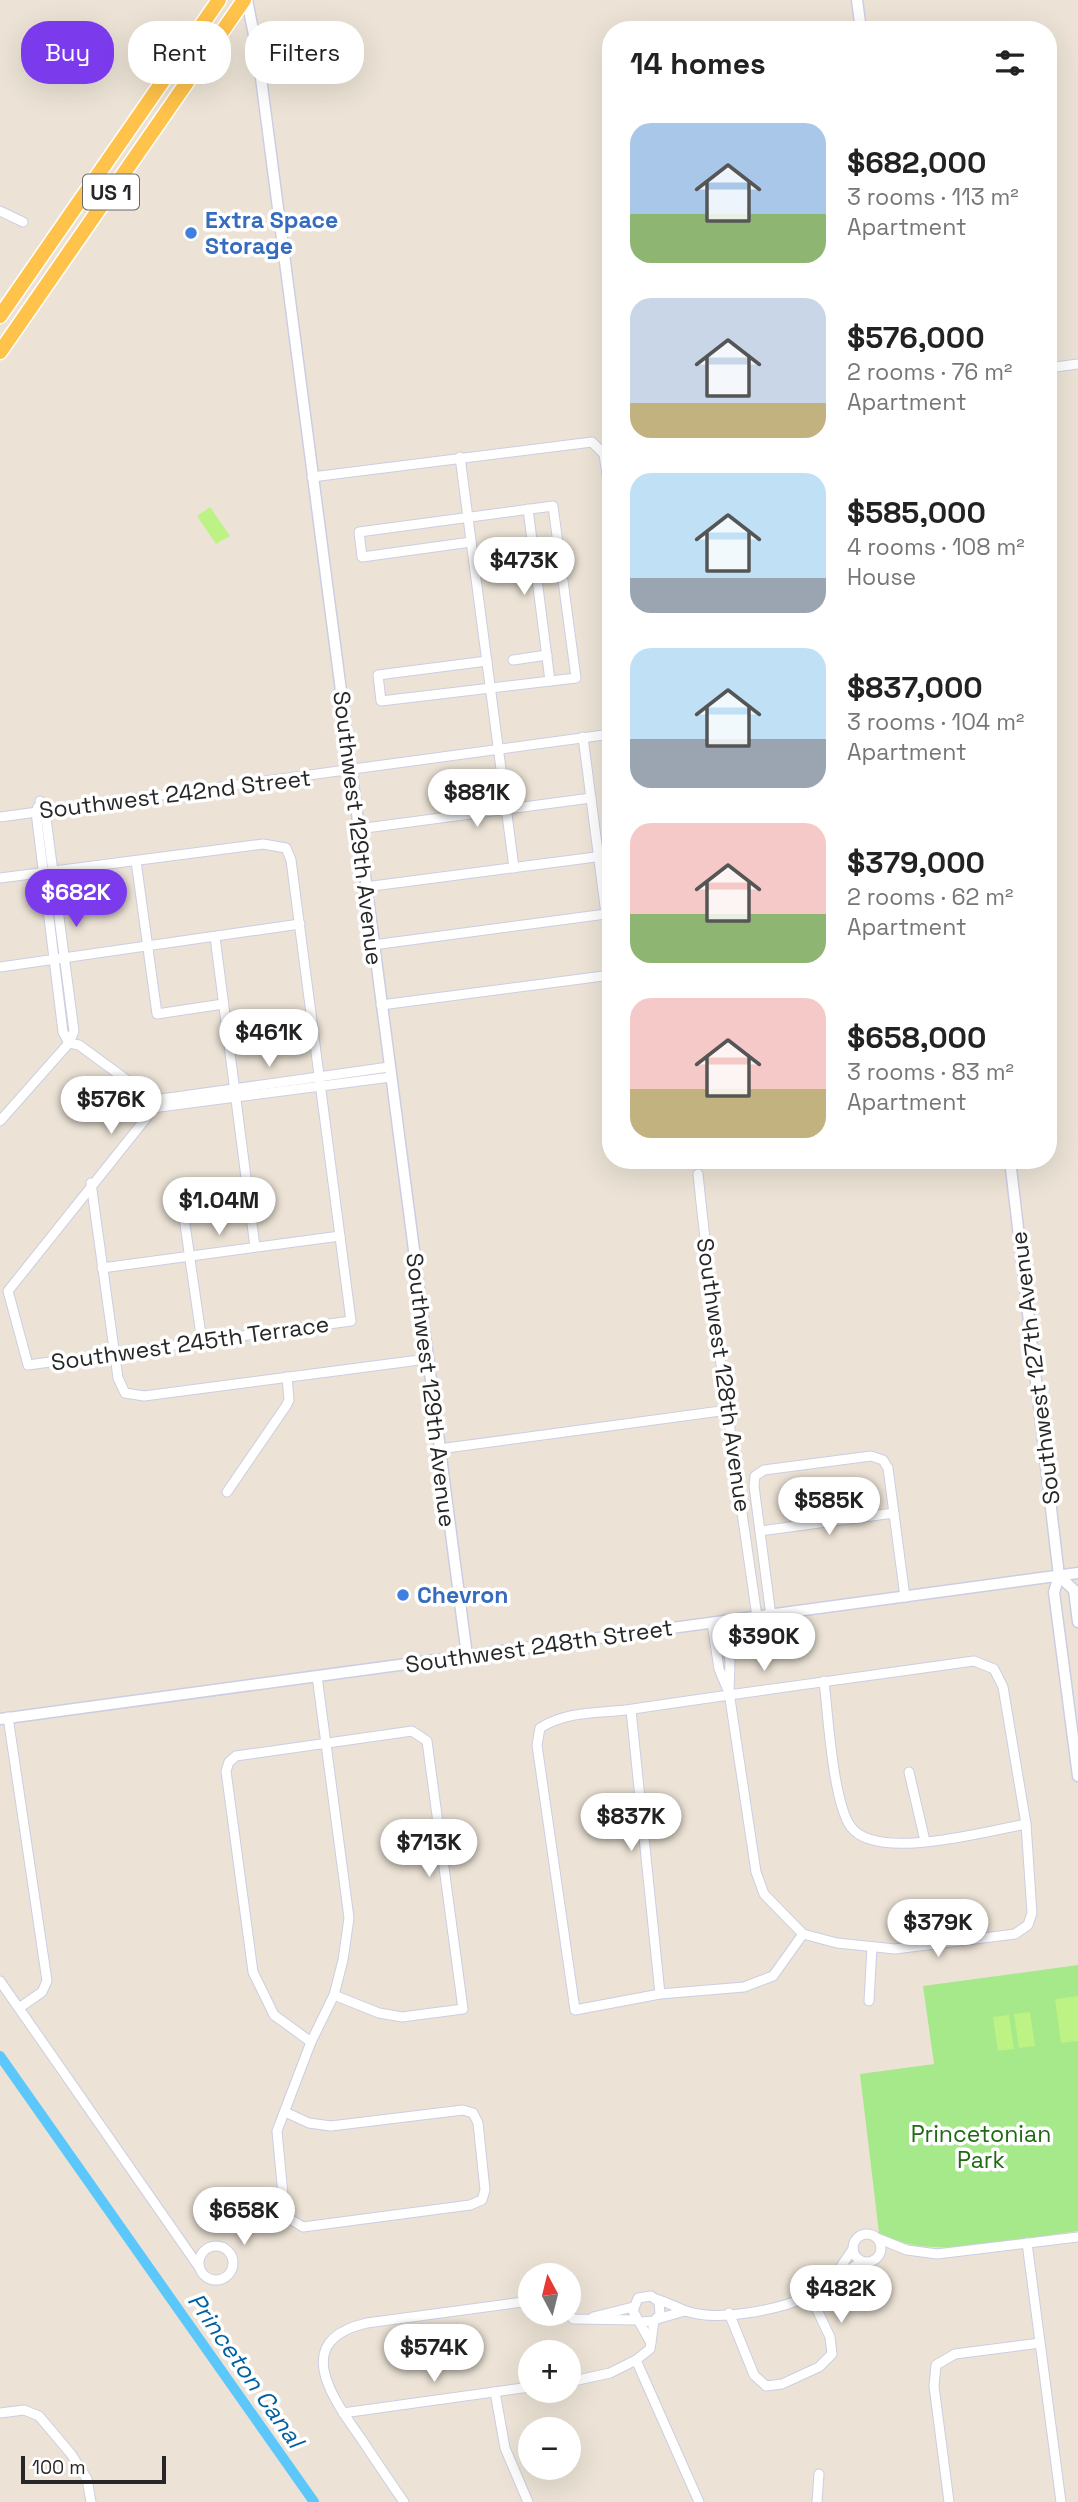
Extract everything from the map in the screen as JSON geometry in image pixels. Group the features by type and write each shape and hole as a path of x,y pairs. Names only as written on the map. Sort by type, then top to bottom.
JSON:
{"highway":[{"name":"US 1","path":"0,316 219,0"},
{"name":"US 1","path":"0,352 245,0"}],"street":[{"name":"Southwest 129th Avenue","path":"245,0 258,55 467,1656"},
{"path":"857,0 860,21"},
{"path":"0,211 23,222"},
{"path":"1057,366 1078,363"},
{"path":"312,477 592,442 602,452"},
{"path":"460,457 514,869"},
{"path":"471,542 362,557 359,532 553,506 576,678 381,701 378,675 487,661"},
{"path":"528,509 551,681"},
{"path":"513,660 547,655"},
{"name":"Southwest 242nd Street","path":"0,817 602,735"},
{"path":"583,737 602,881"},
{"path":"358,829 591,798"},
{"path":"41,812 59,959 64,1032 69,1043"},
{"path":"0,878 263,844 281,845 291,860 340,1236 102,1268"},
{"path":"365,887 602,856"},
{"path":"136,860 157,1014 223,1003"},
{"path":"373,945 602,915"},
{"path":"0,967 300,924"},
{"path":"215,937 255,1247"},
{"path":"381,1005 602,976"},
{"path":"69,1043 79,1045 153,1104"},
{"path":"0,1121 69,1043"},
{"path":"4,1287 153,1104 390,1072"},
{"name":"Southwest 127th Avenue","path":"1011,1169 1059,1576 1054,1592 1078,1776"},
{"name":"Southwest 128th Avenue","path":"698,1174 712,1317 757,1617"},
{"path":"202,1342 180,1190 247,1182"},
{"path":"91,1183 119,1384 125,1393 144,1396 427,1359"},
{"name":"Southwest 245th Terrace","path":"4,1287 28,1365 351,1321 340,1236"},
{"path":"227,1492 286,1406 289,1400 287,1377"},
{"path":"439,1449 728,1410"},
{"path":"771,1616 754,1486 756,1474 764,1470 871,1455 880,1458 888,1468 905,1597"},
{"path":"760,1531 894,1513"},
{"name":"Southwest 248th Street","path":"4,1718 1078,1573"},
{"name":"Southwest 127th Avenue","path":"1059,1576 1074,1590 1078,1622"},
{"path":"725,1621 730,1662 729,1692 756,1872 764,1894 803,1934 837,1943 895,1949 1015,1934 1028,1925 1032,1913 1026,1824 1003,1688 994,1669 974,1661 729,1692 631,1710 558,1717 540,1728 537,1745 575,2010 660,1994 744,1987 773,1976 803,1934"},
{"path":"712,1623 719,1669 729,1692"},
{"path":"285,2112 309,2123 331,2126 463,2110 473,2113 478,2123 485,2190 482,2200 470,2205 317,2225 295,2225 285,2216 277,2130 311,2042 334,1994 343,1960 349,1918 317,1676"},
{"path":"824,1681 841,1806 851,1828 867,1840 894,1845 1026,1824"},
{"path":"631,1710 660,1994"},
{"path":"4,1718 47,1981 42,1992 19,2008"},
{"path":"311,2042 274,2015 253,1972 226,1772 229,1762 236,1756 412,1731 422,1735 427,1741 463,2009 402,2017 379,2013 334,1994"},
{"path":"909,1772 925,1841"},
{"path":"869,2001 872,1947"},
{"path":"0,1981 183,2241 203,2275 212,2280 226,2278 232,2270 234,2261 226,2249 217,2246 208,2248 183,2241"},
{"path":"834,2277 862,2235 907,2250 945,2254 1078,2237"},
{"path":"877,2238 881,2246 880,2255"},
{"path":"1027,2243 1061,2502"},
{"path":"199,2266 199,2258 208,2248"},
{"path":"853,2249 856,2258 864,2262"},
{"path":"581,2318 633,2306 642,2296 656,2298 685,2311 729,2314 775,2308 810,2295 834,2277 864,2262 873,2261 880,2255 907,2250"},
{"path":"729,2314 754,2375 766,2386 790,2381 830,2358 830,2337 810,2295"},
{"path":"581,2379 610,2373 647,2353 661,2310 656,2298"},
{"path":"404,2502 328,2391 324,2365 332,2343 351,2328 367,2323 518,2303"},
{"path":"633,2306 651,2343"},
{"path":"593,2317 656,2320 685,2311"},
{"path":"949,2502 933,2381 938,2362 955,2354 1040,2343"},
{"path":"636,2360 699,2502"},
{"path":"343,2413 518,2389"},
{"path":"495,2392 507,2456 528,2502"},
{"path":"0,2413 24,2410 38,2417 71,2454 87,2479 90,2502"},
{"path":"817,2502 819,2474"}],"green space":[{"path":"210,507 230,536 216,544 197,516"},
{"name":"Princetonian Park","path":"1078,1965 1078,2231 979,2246 952,2247 904,2243 879,2233 860,2074 934,2064 923,1986"},
{"path":"1078,1996 1078,2041 1061,2043 1055,1999"},
{"path":"1030,2012 1035,2046 1019,2048 1014,2014"},
{"path":"1009,2015 1014,2049 998,2051 993,2017"}],"waterway":[{"name":"Princeton Canal","path":"0,2056 314,2502"}],"place":[{"name":"Extra Space Storage","path":"191,233"},
{"name":"Chevron","path":"403,1595"}]}
